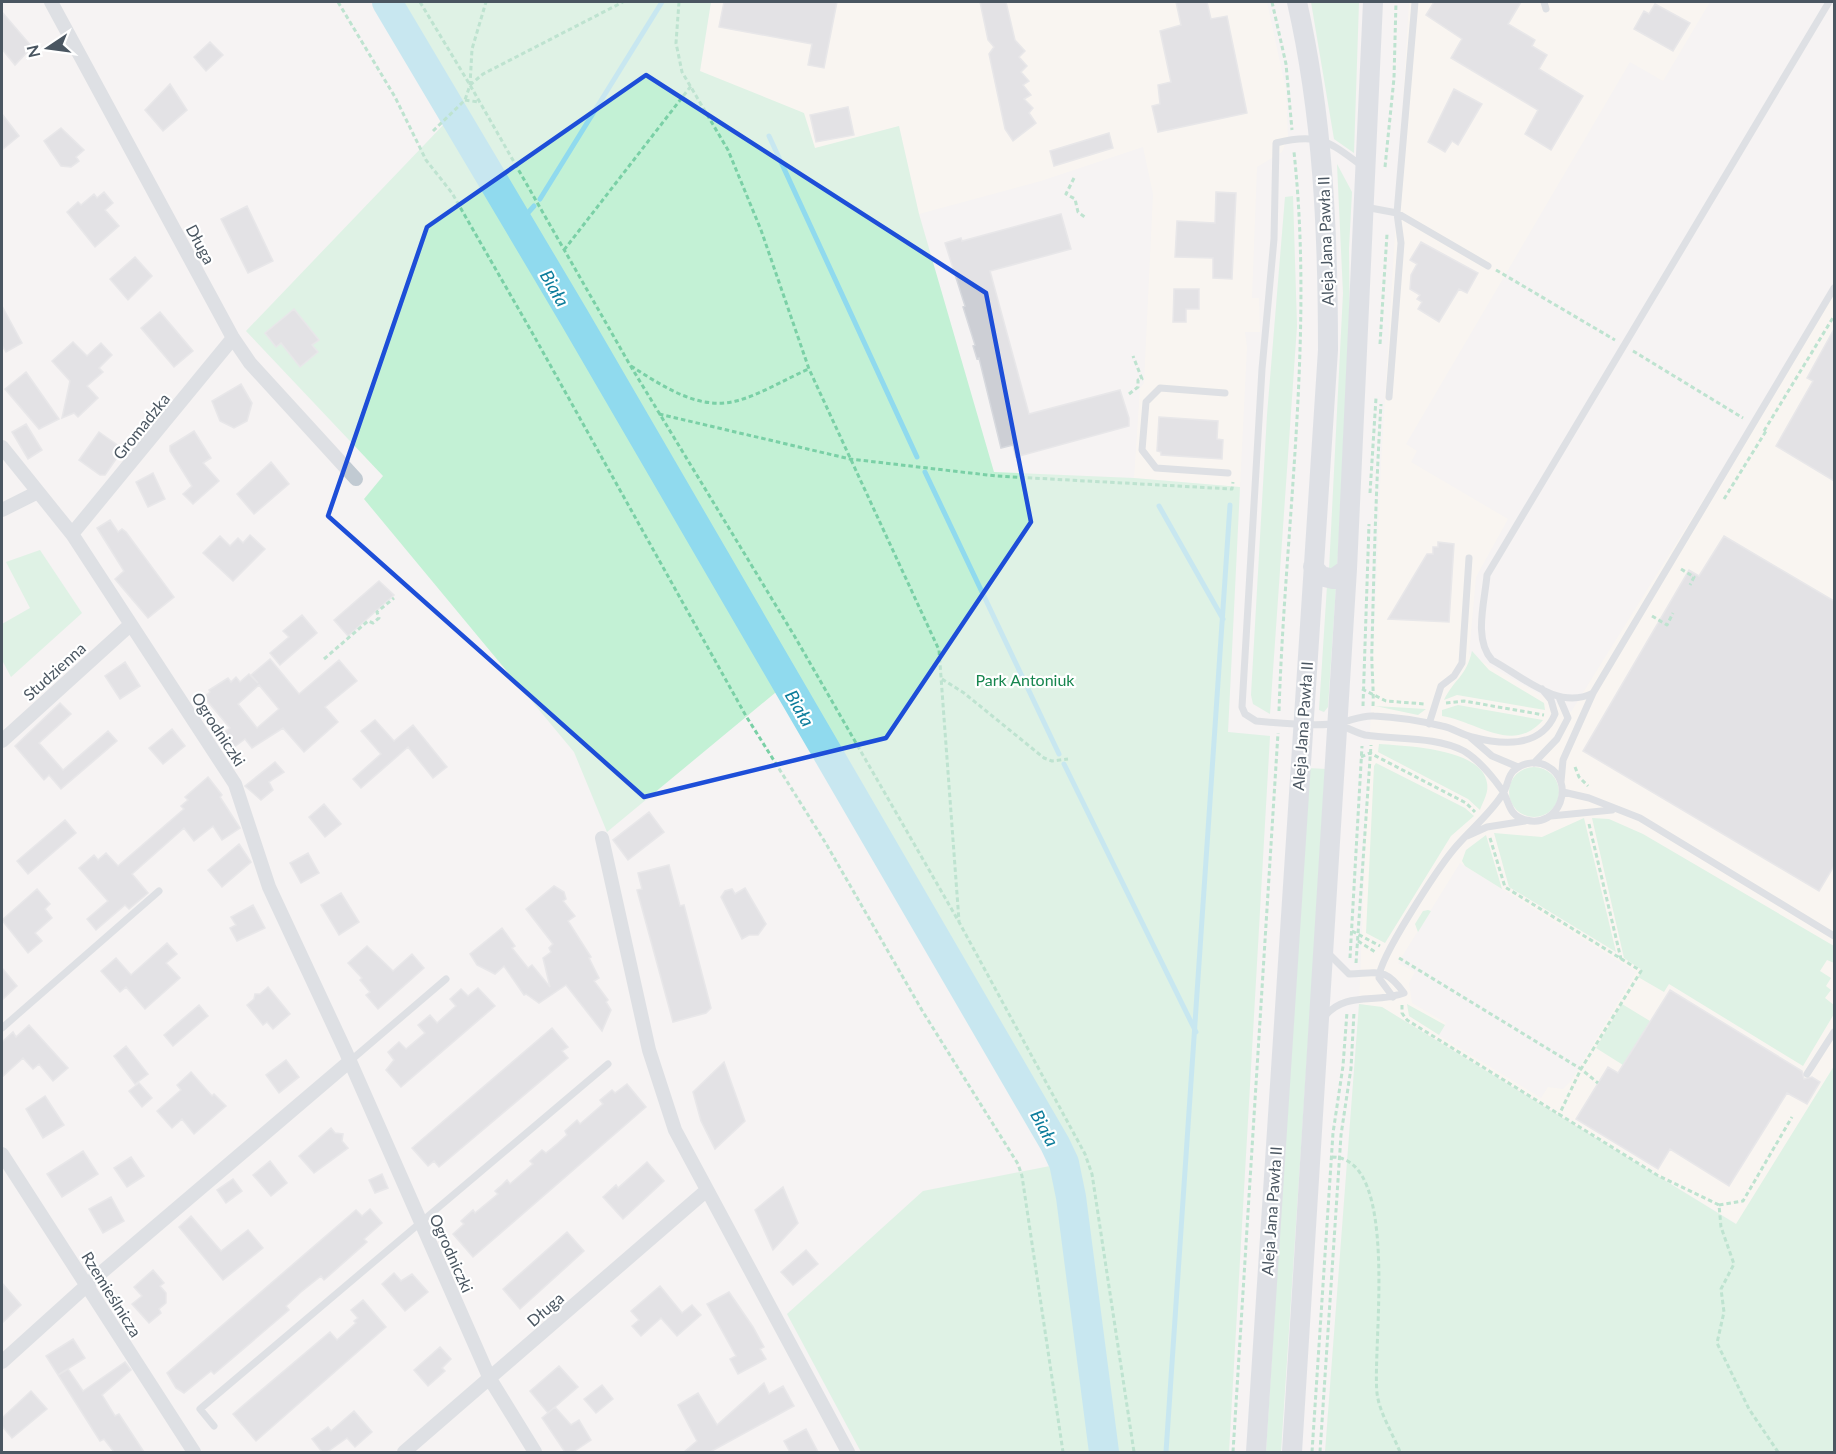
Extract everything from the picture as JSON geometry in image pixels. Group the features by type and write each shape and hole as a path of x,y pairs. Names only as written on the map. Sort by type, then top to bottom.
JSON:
{"main road":[{"name":"Aleja Jana Pawła II","path":"1256,1452 1328,350 1328,272 1320,140 1311,69 1297,2"},
{"name":"Aleja Jana Pawła II","path":"1292,1452 1347,569 1373,2"},
{"path":"1313,567 1321,576 1333,579 1347,569"}],"street":[{"name":"Długa","path":"51,2 233,338 258,371 356,479"},
{"name":"Gromadzka","path":"72,534 233,338"},
{"name":"Ogrodniczki","path":"2,447 72,534 236,784 269,887 350,1061 490,1378 535,1452"},
{"path":"2,510 38,492"},
{"name":"Studzienna","path":"2,741 130,625"},
{"path":"602,838 660,1087 675,1130 848,1452"},
{"path":"2,1362 87,1284 350,1061"},
{"name":"Rzemieślnicza","path":"2,1154 194,1452"},
{"name":"Długa","path":"404,1452 707,1190"}],"lane":[{"path":"1389,397 1401,243 1397,213 1415,2"},
{"path":"1593,693 1573,700 1559,697 1492,660 1486,653 1482,634 1487,575 1829,2"},
{"path":"1367,170 1329,141 1293,139 1276,143 1274,238 1262,369 1241,700 1245,714 1256,721 1338,724 1363,715 1372,715 1442,726 1470,737 1500,744 1522,741 1539,735 1551,725 1556,714 1551,700 1542,689"},
{"path":"1365,207 1397,213 1488,266"},
{"path":"1551,816 1558,809 1563,792 1561,782 1563,759 1593,693 1834,288"},
{"path":"1225,393 1160,388 1146,402 1142,450 1156,468 1231,474"},
{"path":"1429,724 1442,686 1454,676 1461,663 1469,558"},
{"path":"1534,763 1564,729 1568,717 1559,697"},
{"path":"1338,724 1362,735 1439,743 1464,751 1490,773 1504,793 1511,811 1527,821"},
{"path":"1470,737 1492,756 1518,767"},
{"path":"1393,997 1382,984 1379,971 1386,954 1453,850 1504,793 1508,778 1518,767 1534,763 1546,765 1555,772 1561,782"},
{"path":"1563,792 1589,798 1614,810 1640,818 1834,936"},
{"path":"1465,837 1487,827 1539,821 1551,816 1588,811 1614,810"},
{"path":"2,1028 159,891"},
{"path":"1320,1021 1333,1006 1347,1000 1393,997 1404,993 1393,978 1379,971 1349,974 1330,957 1324,947"},
{"path":"350,1061 446,980"},
{"path":"1807,1074 1834,1032"},
{"path":"213,1426 200,1409 608,1064"}],"path":[{"path":"338,2 395,97 426,160 452,193 540,346 746,716 825,842 923,1012 1018,1164 1022,1176 1063,1452"},
{"path":"420,2 630,365 795,637 959,922 1089,1163 1116,1319 1134,1452"},
{"path":"433,131 465,100 470,85 472,49 486,2"},
{"path":"470,85 483,74 623,2"},
{"path":"679,2 677,58 728,150 761,230 809,369 939,650 960,911 959,922"},
{"path":"1233,1452 1302,325 1299,193 1286,64 1272,2"},
{"path":"564,250 691,86"},
{"path":"465,100 478,102"},
{"path":"1074,178 1066,194 1075,199 1078,212 1086,218"},
{"path":"1488,266 1766,431"},
{"path":"1723,500 1834,316"},
{"path":"1129,394 1138,387 1138,380 1142,378 1133,356"},
{"path":"1809,358 1815,362"},
{"path":"630,365 683,396 716,403 736,401 809,369"},
{"path":"659,414 850,459 996,476 1232,489 1231,474"},
{"path":"1675,578 1687,559"},
{"path":"1681,569 1694,577 1690,585"},
{"path":"324,659 368,621 373,623 380,618 377,612 394,598"},
{"path":"1646,626 1658,606"},
{"path":"1652,615 1667,625 1673,613"},
{"path":"942,679 964,693 1044,758 1052,761 1068,759"},
{"path":"1362,689 1386,701 1434,704 1464,701 1556,714"},
{"path":"1349,974 1361,757 1370,753 1466,802 1482,818"},
{"path":"1574,758 1574,766 1579,777 1591,788 1589,798"},
{"path":"1588,811 1621,959"},
{"path":"1487,827 1505,887 1641,971 1581,1069 1559,1115"},
{"path":"1352,930 1386,954 1581,1069 1598,1083"},
{"path":"1358,941 1386,954"},
{"path":"1404,993 1402,1013 1407,1020 1657,1175 1719,1205 1743,1201 1792,1117"},
{"path":"1312,1452 1331,1157 1343,1066 1347,1000"},
{"path":"1331,1157 1342,1157 1357,1168 1372,1199 1378,1233 1377,1394 1400,1452"},
{"path":"1719,1205 1721,1227 1734,1264 1721,1289 1724,1312 1717,1342 1749,1409 1778,1452"}],"highlighted area":[{"path":"646,75 986,293 1031,522 886,738 644,797 328,516 427,227"}],"shaded area":[{"path":"711,2 1267,2 1286,90 1288,137 1282,152 1257,167 1252,298 1259,298 1260,332 1245,332 1247,347 1240,487 1134,478 1140,388 1144,383 1153,194 1143,147 1041,181 919,214 899,126 814,149 700,71"},
{"path":"1409,2 1710,2 1663,81 1630,62 1406,444 1417,451 1411,462 1508,519 1476,577 1469,654 1571,712 1834,290 1834,1066 1737,1224 1382,1007 1359,1004 1381,464","holes":["1460,863 1636,972 1571,1081 1563,1089 1548,1087 1541,1098 1438,1035 1446,1023 1412,1003 1409,983 1415,972 1398,963"]}],"green space":[{"name":"Park Antoniuk","path":"388,2 711,2 700,71 804,113 815,148 899,126 919,214 994,472 1134,478 1240,487 1228,732 1270,736 1229,1452 1106,1452 1074,1196 1070,1170 1059,1142"},
{"path":"1311,2 1359,2 1354,153 1334,139"},
{"path":"448,120 781,688 607,832 574,752 364,499 383,476 246,331"},
{"path":"1337,164 1352,192 1349,248 1350,348 1337,570 1329,570 1343,293"},
{"path":"1293,196 1297,326 1270,714 1253,704 1251,695 1267,415 1285,197"},
{"path":"40,550 82,613 11,677 2,660 2,624 30,608 6,562"},
{"path":"1327,586 1336,587 1328,707 1324,712 1319,710"},
{"path":"1472,651 1489,670 1544,703 1545,710 1457,695 1444,700 1466,667"},
{"path":"1458,705 1543,720 1531,730 1519,735 1494,733 1442,716 1442,710"},
{"path":"1375,706 1426,709 1418,715"},
{"path":"1379,744 1441,751 1472,762 1482,771 1487,783 1480,810 1468,799 1378,752"},
{"path":"1376,763 1465,808 1474,816 1451,836 1385,943 1366,933 1374,766"},
{"path":"1529,767 1539,767 1552,774 1559,787 1559,797 1552,810 1539,817 1529,817 1520,813 1513,806 1509,797 1509,787 1513,778 1520,771"},
{"path":"1308,768 1326,769 1281,1452 1266,1452"},
{"path":"1584,818 1616,952 1509,887 1494,833 1542,837"},
{"path":"1592,818 1609,819 1643,834 1834,946 1834,963 1827,960 1820,971 1831,978 1826,986 1831,990 1825,998 1834,1005 1834,1014 1803,1066 1669,984 1664,992 1638,977 1642,970 1624,958"},
{"path":"1486,835 1502,889 1465,866 1462,861 1466,850"},
{"path":"1423,911 1431,911 1418,932 1415,924"},
{"path":"1359,1004 1382,1007 1736,1224 1834,1066 1834,1452 1325,1452"},
{"path":"1407,1004 1445,1025 1439,1035 1409,1016"},
{"path":"1622,1004 1650,1021 1623,1065 1596,1048"},
{"path":"1055,1165 1095,1452 861,1452 787,1314 923,1191"}],"building":[{"path":"724,2 837,2 824,68 808,65 812,44 719,27"},
{"path":"980,2 1006,2 1015,40 1025,51 1019,57 1027,66 1021,72 1029,81 1023,85 1031,95 1024,99 1033,108 1029,113 1036,123 1013,141 1005,129 989,54 994,47 988,40"},
{"path":"1176,2 1207,2 1211,19 1227,16 1247,113 1158,132 1152,106 1160,104 1158,85 1171,82 1160,31 1181,25"},
{"path":"1434,2 1521,2 1508,24 1535,40 1532,46 1547,55 1539,69 1583,96 1551,150 1525,134 1538,110 1451,58 1462,39 1426,15"},
{"path":"1655,4 1690,23 1673,51 1634,29 1644,11 1649,14"},
{"path":"2,12 32,47 15,65 2,49"},
{"path":"210,42 223,55 206,71 194,57"},
{"path":"170,84 187,110 163,131 145,110"},
{"path":"1454,89 1482,104 1458,145 1452,141 1445,152 1428,142"},
{"path":"848,107 854,135 816,142 810,115"},
{"path":"2,114 19,136 2,150"},
{"path":"61,128 84,150 76,157 79,161 71,167 61,166 44,141"},
{"path":"1109,133 1113,148 1054,166 1050,151"},
{"path":"104,192 113,203 105,210 119,226 95,247 67,212 78,202 81,205 94,194 97,198"},
{"path":"1216,192 1236,193 1232,279 1213,278 1213,258 1175,257 1177,221 1215,223"},
{"path":"247,206 273,261 248,273 221,219"},
{"path":"1061,214 1071,249 990,271 1029,414 1120,390 1129,418 1129,426 1016,457 1013,445 1001,448 979,358 977,359 963,307 965,306 945,243 961,238 962,241"},
{"path":"1421,242 1478,273 1467,293 1459,289 1439,322 1418,309 1422,302 1417,299 1420,295 1410,289 1411,275 1417,264 1410,260"},
{"path":"135,257 152,276 128,300 110,279"},
{"path":"1174,289 1199,289 1199,309 1186,309 1186,322 1173,322"},
{"path":"2,306 22,343 6,352 2,345"},
{"path":"294,309 319,340 312,345 318,352 300,367 281,343 276,347 265,333"},
{"path":"160,312 193,351 174,367 141,328"},
{"path":"1834,329 1834,481 1776,446 1813,381 1807,378"},
{"path":"73,342 87,356 101,343 112,355 99,368 103,372 87,386 98,398 78,417 74,413 62,418 70,381 52,361"},
{"path":"26,372 59,419 39,429 5,389"},
{"path":"241,384 252,403 247,421 234,428 220,421 212,401"},
{"path":"1159,417 1218,421 1217,439 1223,440 1222,459 1161,455 1161,452 1157,451"},
{"path":"26,424 42,450 28,459 12,432"},
{"path":"194,431 211,458 203,463 219,481 193,504 183,494 192,486 170,451 170,446"},
{"path":"99,432 123,449 105,475 100,475 79,460"},
{"path":"271,462 289,484 254,514 237,494"},
{"path":"153,473 165,499 148,507 136,482"},
{"path":"110,520 118,532 122,529 126,532 174,597 148,618 115,579 124,571 97,528"},
{"path":"250,535 265,549 233,581 203,553 220,536 230,546 238,538 243,543"},
{"path":"1724,536 1834,601 1834,866 1819,891 1583,751 1689,570 1699,576"},
{"path":"1438,542 1454,544 1449,622 1388,619 1427,554 1433,554 1433,547 1438,547"},
{"path":"379,581 394,595 348,636 334,620"},
{"path":"302,615 317,633 280,665 270,653 289,637 283,631"},
{"path":"270,659 299,694 339,660 357,681 325,707 338,722 304,752 283,728 252,748 245,739 229,751 218,737 230,728 204,697 210,692 209,690 228,678 231,682 236,677 240,682 249,674 258,683 251,675","holes":["259,685 279,709 257,728 238,704"]},
{"path":"125,662 140,686 120,699 105,676"},
{"path":"60,703 71,714 39,743 63,770 108,731 117,741 61,789 49,775 44,780 15,746"},
{"path":"375,720 394,741 413,725 447,767 433,778 408,747 361,788 353,779 381,754 361,731"},
{"path":"172,729 185,746 163,764 149,748"},
{"path":"275,762 284,772 269,782 273,790 261,800 245,786"},
{"path":"208,777 222,795 220,797 240,828 222,840 213,826 194,841 184,828 132,874 148,893 129,909 125,905 96,930 87,919 108,901 79,868 94,855 98,860 106,853 118,866 184,809 181,806 188,800 185,797"},
{"path":"324,804 341,824 325,837 309,817"},
{"path":"649,812 664,832 628,860 613,840"},
{"path":"65,820 76,833 28,874 17,861"},
{"path":"239,844 251,862 222,887 208,870"},
{"path":"308,853 319,873 301,883 290,863"},
{"path":"669,865 680,906 684,905 711,1008 706,1013 673,1022 637,890 642,889 638,873"},
{"path":"554,886 564,892 566,899 563,901 575,916 568,921 591,957 589,958 599,978 594,981 608,1000 606,1002 611,1010 602,1031 566,985 539,1003 526,994 524,995 504,966 495,974 477,965 470,954 502,928 515,946 512,948 528,968 532,965 550,987 543,958 551,952 549,948 553,944 526,909"},
{"path":"745,888 766,924 758,935 749,935 742,939 721,897 725,891 732,889 735,894"},
{"path":"37,889 50,904 45,909 52,918 35,933 42,941 28,953 2,920"},
{"path":"341,893 359,922 339,935 321,905"},
{"path":"253,905 265,928 237,941 230,928 236,925 231,917"},
{"path":"167,943 177,954 166,963 180,978 145,1009 126,987 120,992 101,971 116,958 131,975"},
{"path":"367,946 393,971 412,954 424,968 378,1009 366,995 370,992 360,980 362,978 348,963"},
{"path":"2,968 17,986 2,1000"},
{"path":"268,987 290,1014 273,1029 267,1022 263,1025 247,1005 254,999 255,994 260,994"},
{"path":"478,988 495,1006 401,1087 386,1070 394,1060 388,1052 399,1042 406,1049 425,1033 418,1025 430,1015 437,1023 456,1006 450,999 461,989 468,996"},
{"path":"1670,990 1802,1071 1804,1079 1812,1077 1820,1082 1807,1104 1787,1093 1729,1186 1670,1149 1658,1169 1576,1119 1608,1067 1618,1073"},
{"path":"199,1005 208,1016 173,1046 164,1035"},
{"path":"29,1025 68,1068 53,1081 39,1064 33,1069 23,1058 2,1077 2,1042 13,1032 16,1037"},
{"path":"552,1028 568,1047 562,1051 568,1058 439,1167 434,1161 428,1166 412,1148"},
{"path":"126,1046 148,1074 135,1084 114,1056"},
{"path":"286,1060 299,1077 279,1093 266,1075"},
{"path":"724,1062 745,1121 715,1149 701,1121 693,1092"},
{"path":"191,1072 212,1096 214,1094 226,1106 194,1134 182,1119 172,1128 157,1111 181,1090 177,1085"},
{"path":"139,1083 152,1098 142,1107 129,1091"},
{"path":"627,1084 646,1107 473,1257 453,1234 464,1224 461,1221 473,1210 475,1213 498,1194 495,1191 507,1180 510,1184 533,1164 530,1161 542,1150 546,1153 557,1144 567,1135 565,1131 577,1120 580,1124 603,1104 600,1100 612,1090 615,1093"},
{"path":"45,1096 64,1125 43,1138 26,1109"},
{"path":"331,1128 335,1133 343,1134 342,1141 348,1148 314,1173 299,1156"},
{"path":"83,1151 98,1174 62,1197 47,1174"},
{"path":"131,1157 144,1176 127,1187 114,1168"},
{"path":"270,1161 287,1183 271,1196 253,1175"},
{"path":"647,1162 664,1181 623,1219 603,1197 616,1185 618,1188"},
{"path":"382,1174 388,1188 375,1193 369,1180"},
{"path":"233,1179 242,1191 226,1203 217,1190"},
{"path":"783,1187 798,1223 773,1250 755,1210"},
{"path":"111,1197 124,1221 103,1233 89,1209"},
{"path":"370,1209 382,1223 364,1239 367,1242 324,1280 321,1276 301,1292 286,1306 289,1310 214,1374 211,1371 184,1393 176,1388 167,1373 356,1210 362,1216"},
{"path":"191,1216 221,1251 248,1230 263,1248 223,1280 179,1227"},
{"path":"567,1232 584,1251 520,1309 503,1289"},
{"path":"806,1250 818,1264 793,1285 781,1272"},
{"path":"153,1270 164,1283 160,1286 166,1293 166,1303 159,1309 161,1313 149,1323 132,1304 142,1296 134,1287"},
{"path":"394,1273 401,1281 412,1274 428,1292 405,1311 382,1284"},
{"path":"2,1283 21,1305 2,1323"},
{"path":"660,1286 682,1313 692,1305 701,1315 677,1336 661,1318 641,1336 632,1326 639,1320 631,1311"},
{"path":"729,1292 753,1327 764,1347 760,1349 766,1359 738,1374 730,1359 736,1356 707,1304"},
{"path":"363,1300 386,1327 256,1441 233,1414 330,1332 337,1340 356,1323 354,1321 358,1318 351,1310"},
{"path":"73,1339 85,1358 58,1375 46,1356"},
{"path":"440,1347 451,1359 442,1368 445,1371 428,1386 414,1370"},
{"path":"125,1362 131,1370 102,1395 115,1416 119,1414 144,1452 114,1452 104,1439 100,1441 58,1375 68,1369 83,1391"},
{"path":"559,1366 578,1387 548,1413 530,1391"},
{"path":"764,1383 769,1394 783,1386 794,1406 710,1452 684,1452 697,1441 678,1405 698,1393 717,1425"},
{"path":"602,1385 613,1399 596,1413 584,1399"},
{"path":"31,1391 47,1409 12,1438 2,1426 2,1418"},
{"path":"555,1407 571,1425 579,1420 591,1440 573,1452 565,1452 542,1418"},
{"path":"354,1411 372,1432 355,1447 347,1438 327,1452 322,1452 312,1439 328,1427 331,1431"},
{"path":"806,1429 818,1452 790,1452 784,1441"}],"waterway":[{"name":"Biała","path":"387,2 574,317 1055,1144 1064,1163 1071,1197 1104,1452"},
{"path":"540,199 662,2"},
{"path":"769,136 917,457"},
{"path":"518,224 534,206"},
{"path":"925,472 1059,754"},
{"path":"1166,1452 1230,505"},
{"path":"1159,506 1223,619"},
{"path":"1064,764 1196,1032"}]}
